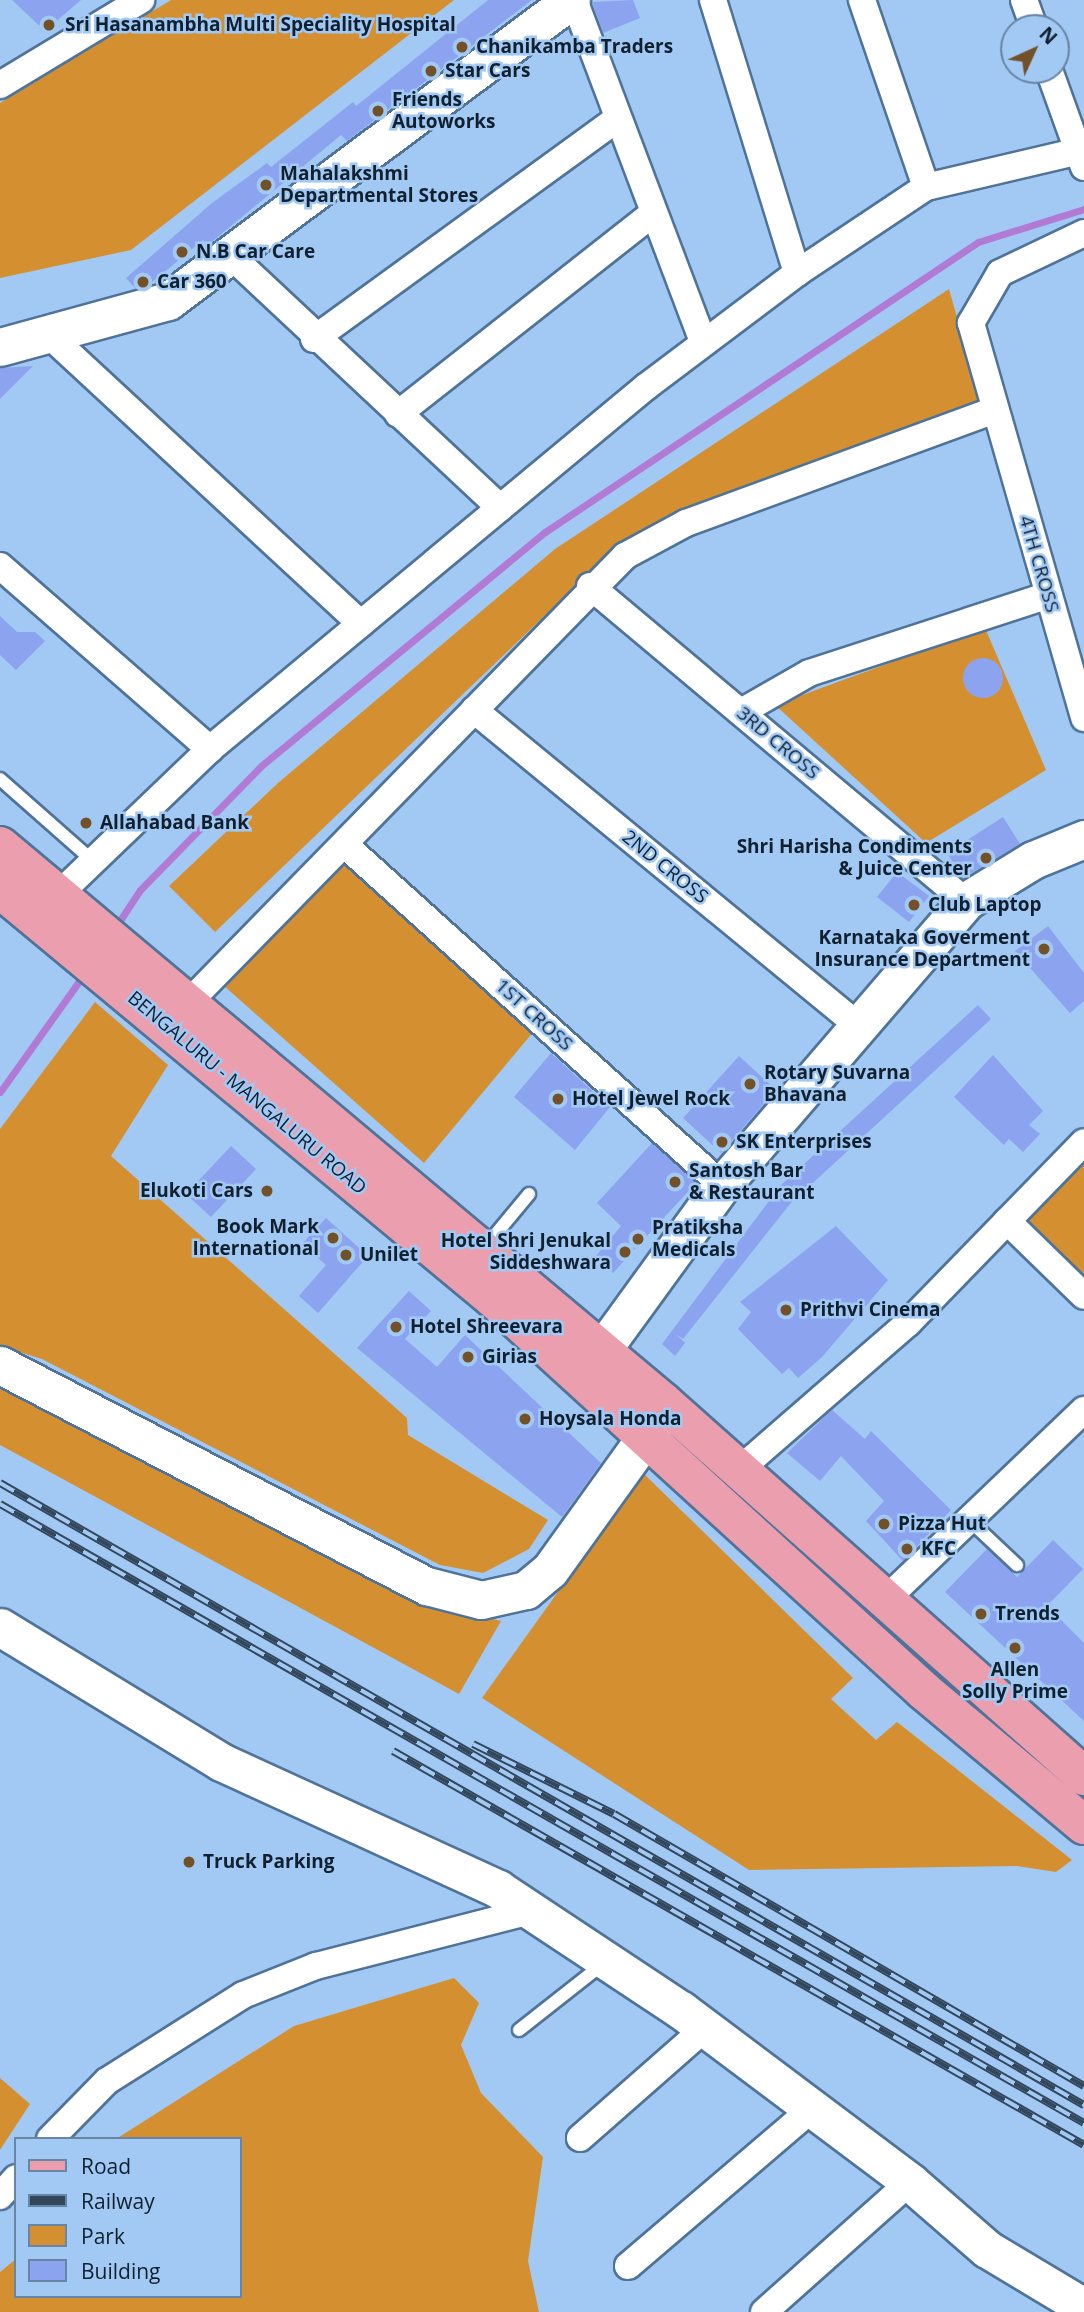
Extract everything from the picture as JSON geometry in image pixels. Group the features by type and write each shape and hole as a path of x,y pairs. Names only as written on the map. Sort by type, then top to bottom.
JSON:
{"main road":[{"path":"0,846 57,915 144,988"},
{"path":"0,890 57,915"},
{"name":"BENGALURU - MANGALURU ROAD","path":"144,988 189,1002 483,1250 592,1364"},
{"name":"BENGALURU - MANGALURU ROAD","path":"144,988 493,1298 592,1364"},
{"path":"592,1364 657,1420 856,1629 1084,1825"},
{"path":"657,1420 739,1470 883,1602 1084,1776"},
{"path":"856,1629 883,1602"}],"street":[{"path":"0,348 168,301 572,0 703,342"},
{"path":"713,0 797,273"},
{"path":"862,0 926,187"},
{"path":"0,85 129,3"},
{"path":"57,915 93,861 210,749 703,342 797,273 926,187 1082,156 1054,84"},
{"path":"314,339 617,119"},
{"path":"398,414 652,214"},
{"name":"4TH CROSS","path":"1084,233 1022,259 1000,273 985,294 971,323 1084,718"},
{"path":"230,255 314,339 500,508"},
{"path":"49,335 361,624"},
{"path":"189,1002 346,846 590,586 625,556 686,523 995,410"},
{"path":"0,566 210,749"},
{"name":"3RD CROSS","path":"590,586 966,901"},
{"path":"741,712 809,673 1049,595"},
{"name":"2ND CROSS","path":"474,710 856,1024"},
{"path":"592,1364 722,1185 856,1024 966,901 1033,860 1084,839"},
{"name":"1ST CROSS","path":"346,846 722,1185"},
{"path":"739,1470 908,1323 1084,1142"},
{"path":"1007,1221 1084,1296"},
{"path":"0,1364 427,1586 481,1600 526,1590 550,1570 657,1420"},
{"path":"883,1602 1084,1409"},
{"path":"0,1627 221,1762 498,1889 705,2028 910,2182 987,2249 1084,2307"},
{"path":"52,2137 107,2081 234,2000 316,1966 530,1911"},
{"path":"580,2138 705,2028"},
{"path":"628,2266 813,2108"},
{"path":"0,2196 14,2180"},
{"path":"764,2312 910,2182"}],"lane":[{"path":"0,779 93,861"},
{"path":"483,1250 529,1194"},
{"path":"969,1520 1017,1565"},
{"path":"519,2030 606,1961"}],"green space":[{"path":"171,0 454,0 131,250 0,278 0,103"},
{"path":"949,289 981,402 609,554 215,932 169,886 278,783 555,549"},
{"path":"985,628 1046,770 926,843 775,705"},
{"path":"345,863 534,1031 424,1163 223,985"},
{"path":"95,1002 168,1065 111,1156 407,1418 408,1435 548,1520 529,1549 483,1573 440,1565 42,1359 0,1346 0,1129"},
{"path":"1084,1156 1084,1287 1018,1223"},
{"path":"0,1387 426,1601 501,1621 459,1694 0,1445"},
{"path":"643,1473 853,1678 831,1699 876,1740 897,1722 1072,1860 1056,1872 1017,1866 749,1870 482,1698"},
{"path":"454,1978 479,2003 461,2045 481,2093 543,2157 528,2261 539,2312 0,2312 0,2272 14,2261 14,2298 242,2298 242,2137 119,2137 294,2026"},
{"path":"0,2078 30,2104 0,2150"}],"building":[{"path":"12,0 81,0 45,31"},
{"path":"488,0 532,0 347,141 341,135 208,245 203,240 150,284 135,288 126,278 212,203 267,163 271,167 353,102 356,106"},
{"path":"633,0 640,18 603,33 592,2"},
{"path":"33,366 0,399 0,368"},
{"path":"0,616 17,632 35,632 45,641 16,670 0,655"},
{"path":"983,658 991,659 997,664 1002,670 1002,686 997,692 991,697 983,698 975,697 969,692 964,686 963,678 964,670 969,664 975,659"},
{"path":"1003,817 1020,844 963,878 947,853"},
{"path":"897,872 929,896 909,922 877,897"},
{"path":"1048,926 1084,973 1084,1001 1070,1013 1015,951"},
{"path":"978,1005 991,1019 790,1204 683,1339 676,1334 685,1343 675,1356 662,1344 781,1185"},
{"path":"551,1053 610,1107 575,1150 514,1097"},
{"path":"993,1055 1043,1111 1029,1125 1040,1134 1023,1152 1009,1139 1004,1145 954,1097"},
{"path":"739,1056 776,1090 721,1153 683,1118"},
{"path":"652,1143 696,1183 613,1273 595,1257 621,1226 597,1203"},
{"path":"231,1146 256,1169 211,1217 186,1194"},
{"path":"326,1218 368,1256 318,1313 299,1296 326,1265 302,1244"},
{"path":"836,1226 888,1280 822,1357 798,1378 789,1368 782,1374 738,1329 751,1312 740,1302"},
{"path":"409,1291 431,1311 405,1339 437,1367 465,1335 601,1463 562,1517 357,1348"},
{"path":"832,1410 865,1439 871,1431 951,1510 903,1561 866,1521 884,1501 841,1456 820,1481 787,1453"},
{"path":"1053,1540 1083,1569 1047,1606 1084,1643 1084,1721 945,1592 987,1549 1017,1577"}],"waterway":[{"path":"115,928 140,890 261,766 545,532 978,242 1084,209"},
{"path":"0,1092 85,973"}],"railway":[{"path":"0,1483 1084,2105"},
{"path":"0,1504 1084,2123"},
{"path":"473,1744 614,1814 1084,2086"},
{"path":"393,1751 1084,2145"}],"place":[{"name":"Sri Hasanambha Multi Speciality Hospital","path":"49,25"},
{"name":"Chanikamba Traders","path":"462,47"},
{"name":"Star Cars","path":"431,71"},
{"name":"Friends Autoworks","path":"378,111"},
{"name":"Mahalakshmi Departmental Stores","path":"266,185"},
{"name":"N.B Car Care","path":"182,252"},
{"name":"Car 360","path":"143,282"},
{"name":"Allahabad Bank","path":"86,823"},
{"name":"Shri Harisha Condiments & Juice Center","path":"986,858"},
{"name":"Club Laptop","path":"914,905"},
{"name":"Karnataka Goverment Insurance Department","path":"1044,949"},
{"name":"Rotary Suvarna Bhavana","path":"750,1084"},
{"name":"Hotel Jewel Rock","path":"558,1099"},
{"name":"SK Enterprises","path":"722,1142"},
{"name":"Santosh Bar & Restaurant","path":"675,1182"},
{"name":"Elukoti Cars","path":"267,1191"},
{"name":"Book Mark International","path":"333,1238"},
{"name":"Pratiksha Medicals","path":"638,1239"},
{"name":"Hotel Shri Jenukal Siddeshwara","path":"625,1252"},
{"name":"Unilet","path":"346,1255"},
{"name":"Prithvi Cinema","path":"786,1310"},
{"name":"Hotel Shreevara","path":"396,1327"},
{"name":"Girias","path":"468,1357"},
{"name":"Hoysala Honda","path":"525,1419"},
{"name":"Pizza Hut","path":"884,1524"},
{"name":"KFC","path":"907,1549"},
{"name":"Trends","path":"981,1614"},
{"name":"Allen Solly Prime","path":"1015,1648"},
{"name":"Truck Parking","path":"189,1862"}]}
